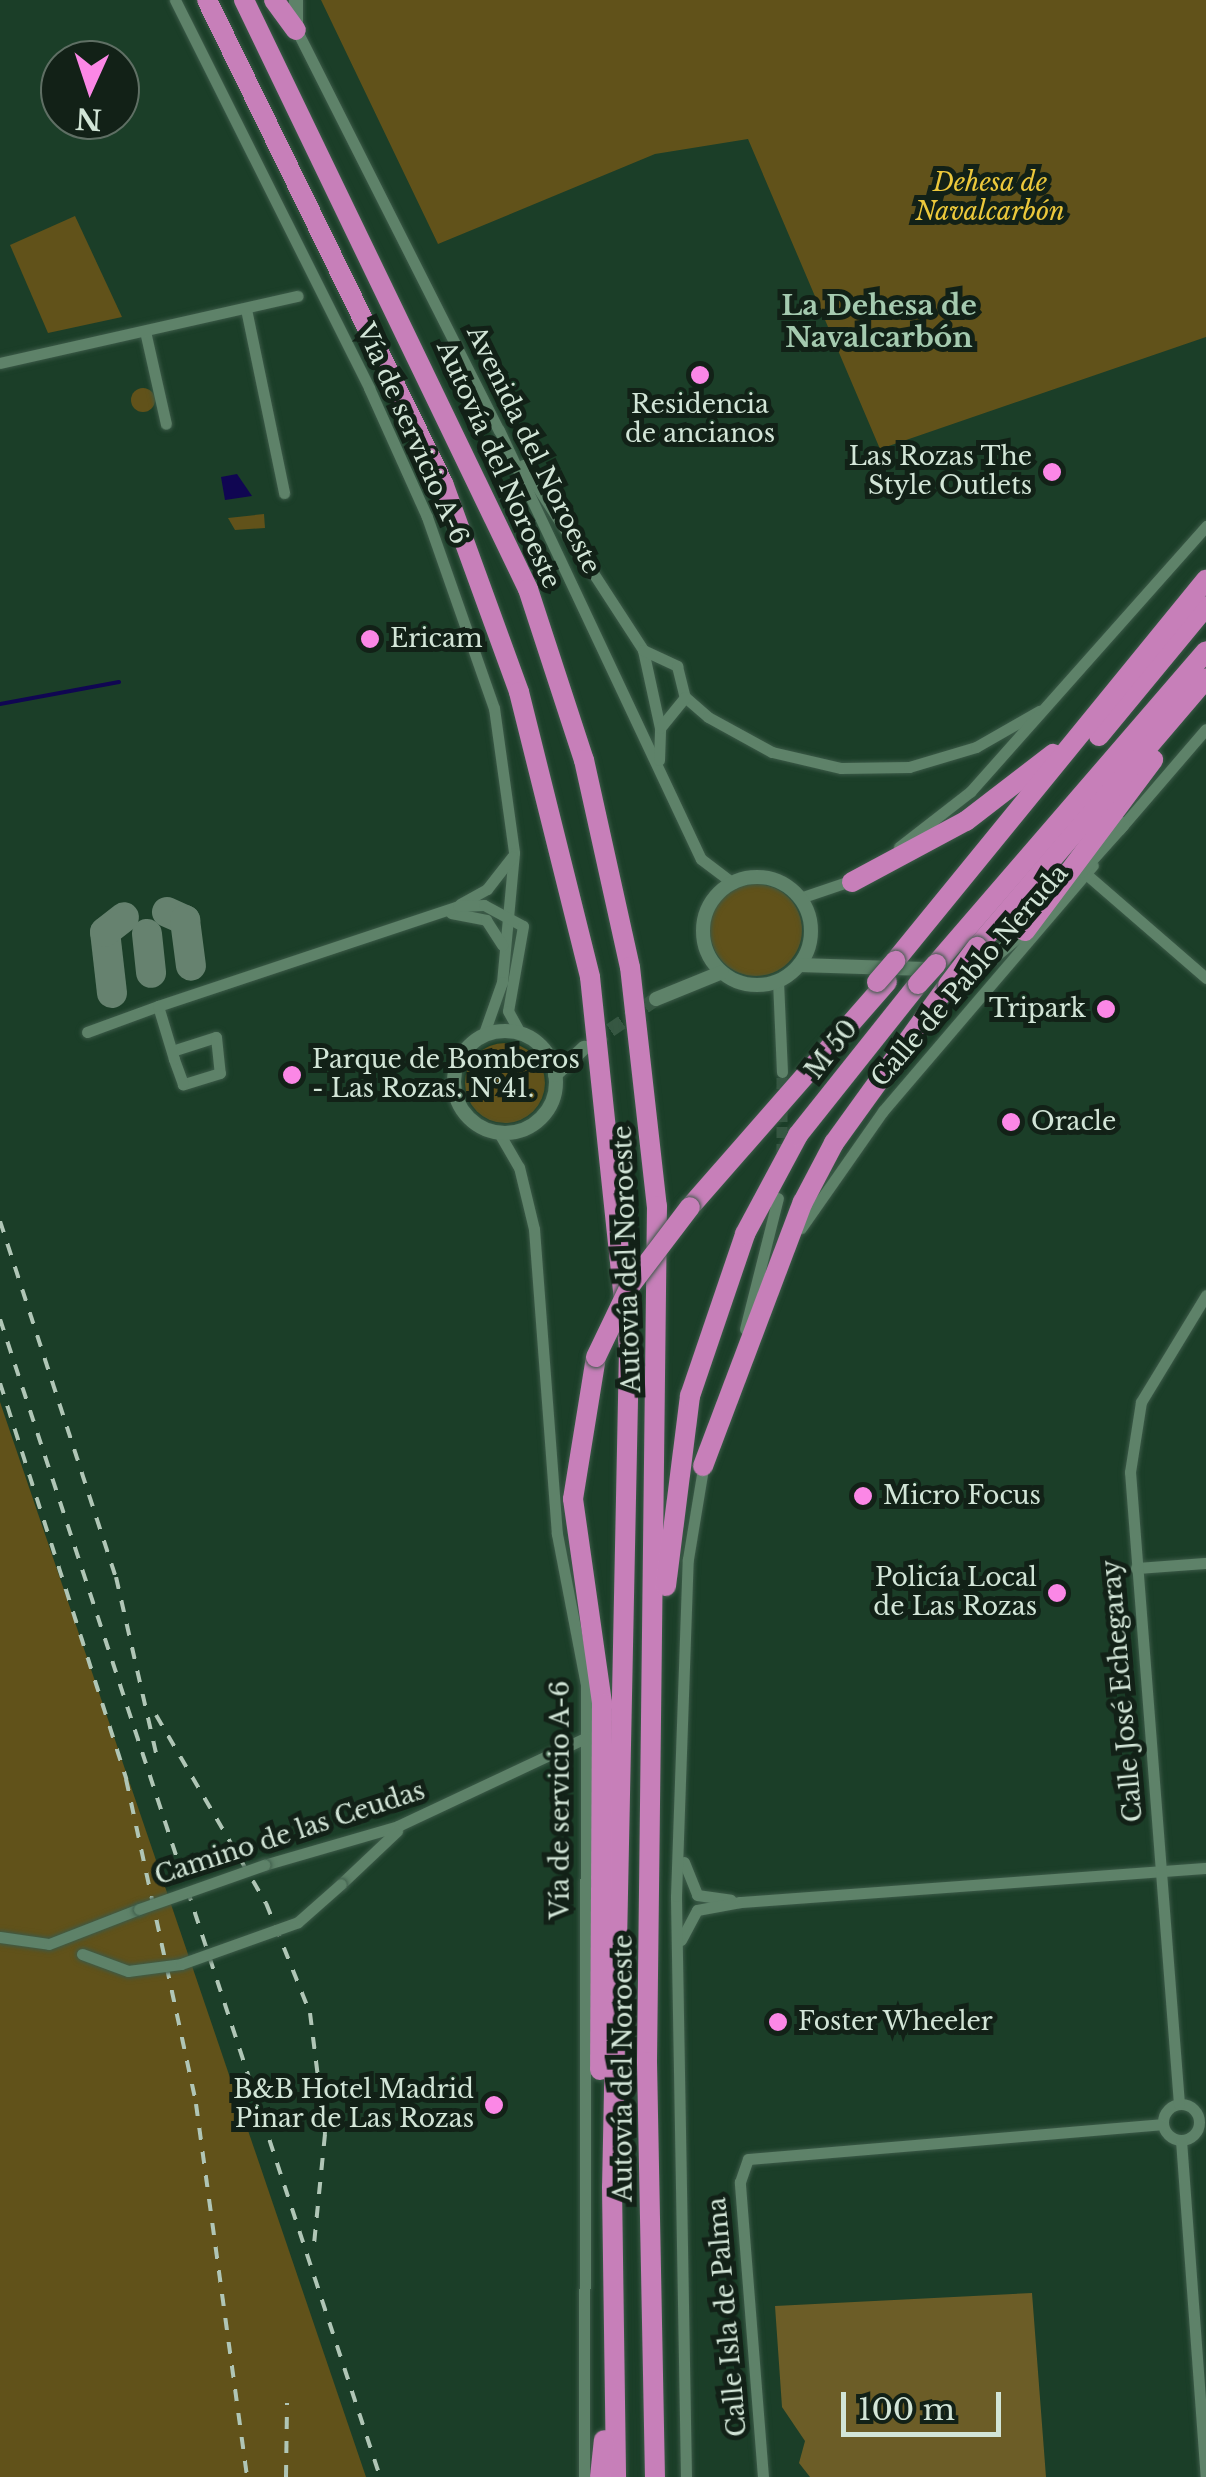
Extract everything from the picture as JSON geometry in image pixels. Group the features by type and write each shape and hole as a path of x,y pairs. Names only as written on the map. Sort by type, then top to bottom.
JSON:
{"highway":[{"path":"195,0 276,137"},
{"name":"Autovía del Noroeste","path":"207,0 443,482 519,692 575,902 604,1062 623,1228 631,1487 614,2080 616,2477"},
{"name":"Autovía del Noroeste","path":"244,0 528,589 614,882 657,1206 649,1853 655,2477"},
{"path":"278,0 296,30"},
{"path":"852,882 1021,784 1206,577"},
{"path":"900,962 1206,577"},
{"path":"603,2477 602,1702 573,1499 596,1357 630,1286 690,1208 1206,606"},
{"name":"M 50","path":"649,1853 658,1826 667,1568 690,1396 744,1234 798,1135 918,984 1206,652"},
{"path":"703,1466 780,1261 834,1143 976,947 1206,679"},
{"path":"1025,931 1206,689"}],"street":[{"name":"Vía de servicio A-6","path":"175,0 427,517 494,708 514,853 505,952 483,1036"},
{"path":"296,0 296,30"},
{"name":"Avenida del Noroeste","path":"296,30 500,430 701,858 733,883"},
{"path":"0,363 298,296"},
{"path":"246,310 284,493"},
{"path":"145,330 166,424"},
{"path":"500,430 643,650 660,728 659,764"},
{"path":"800,898 852,882 970,792 1059,697 1206,526"},
{"path":"643,650 677,666 686,698 772,752 841,768 910,766 976,747 1059,697"},
{"path":"660,728 686,698"},
{"name":"Calle de Pablo Neruda","path":"780,1261 860,1140 1206,728"},
{"path":"799,965 957,970 991,959 1025,931 1123,824"},
{"path":"87,1032 458,906 487,889 514,853"},
{"path":"1086,874 1206,978"},
{"path":"769,879 800,898 811,937 799,965 778,981 749,984 722,972 706,949 704,918 733,883 769,879"},
{"path":"458,906 509,914"},
{"path":"437,913 486,920 505,952"},
{"name":"Vía de servicio A-6","path":"509,914 524,935 508,1010 520,1034"},
{"path":"680,984 706,949"},
{"path":"656,999 680,984 722,972"},
{"path":"778,981 782,1072"},
{"path":"158,1006 172,1051 183,1084 220,1073 216,1037 172,1051"},
{"path":"546,1052 584,1048 556,1075 546,1113 498,1133 469,1119 454,1090 460,1058 483,1036 520,1034 546,1052 556,1075"},
{"name":"Vía de servicio A-6","path":"498,1133 519,1167 536,1243 557,1534 586,1684 584,2477"},
{"path":"686,2477 675,2024 688,1559 703,1466 778,1198"},
{"name":"Calle José Echegaray","path":"1179,2104 1136,1568 1134,1422 1181,1323 1206,1295"},
{"path":"1136,1568 1206,1563"},
{"path":"682,1712 688,1886 740,1902"},
{"name":"Camino de las Ceudas","path":"0,1937 49,1944 139,1908 408,1822 586,1737"},
{"path":"49,1944 128,1972 181,1964 298,1922 408,1822"},
{"path":"675,2024 688,1917 740,1902 1206,1868"},
{"path":"1181,2140 1202,2120 1179,2104 1162,2124 1181,2140 1206,2477"},
{"name":"Calle Isla de Palma","path":"763,2477 740,2182 752,2157 1162,2124"}],"green space":[{"name":"Dehesa de Navalcarbón","path":"321,0 1206,0 1206,337 880,449 748,139 655,154 438,244"},
{"path":"75,216 122,317 48,333 10,245"},
{"path":"143,388 152,391 152,409 143,412 134,409 131,400 134,391"},
{"path":"264,514 265,528 235,530 228,518"},
{"path":"756,884 789,897 802,930 789,963 756,976 723,963 710,930 723,897"},
{"path":"505,1043 520,1046 533,1055 542,1068 542,1098 533,1111 520,1120 505,1123 490,1120 477,1111 468,1098 465,1083 468,1068 477,1055 490,1046"},
{"path":"0,1402 366,2477 0,2477"}],"shaded area":[{"path":"237,474 252,496 225,500 221,477"},
{"path":"1032,2293 1046,2477 810,2477 799,2463 805,2441 782,2407 775,2306"}],"waterway":[{"path":"0,704 119,682"}],"taxiway":[{"path":"167,912 185,920 191,966"},
{"path":"112,993 105,932 124,917"},
{"path":"147,934 151,973"}],"tunnel":[{"path":"593,1042 656,999"},
{"path":"782,1072 782,1154"}],"railway":[{"path":"0,1221 116,1577 157,1758"},
{"path":"0,1319 380,2477"},
{"path":"0,1383 126,1779 196,2104 247,2477"},
{"path":"156,1715 266,1903 310,2013 325,2134 314,2244"},
{"path":"286,2477 287,2403"}],"place":[{"name":"Residencia de ancianos","path":"700,375"},
{"name":"Las Rozas The Style Outlets","path":"1052,472"},
{"name":"Ericam","path":"370,639"},
{"name":"Tripark","path":"1106,1009"},
{"name":"Parque de Bomberos - Las Rozas. Nº41.","path":"292,1075"},
{"name":"Oracle","path":"1011,1122"},
{"name":"Micro Focus","path":"863,1496"},
{"name":"Policía Local de Las Rozas","path":"1057,1593"},
{"name":"Foster Wheeler","path":"778,2022"},
{"name":"B&B Hotel Madrid Pinar de Las Rozas","path":"494,2105"}],"district":[{"name":"La Dehesa de Navalcarbón","path":"879,322"}]}
